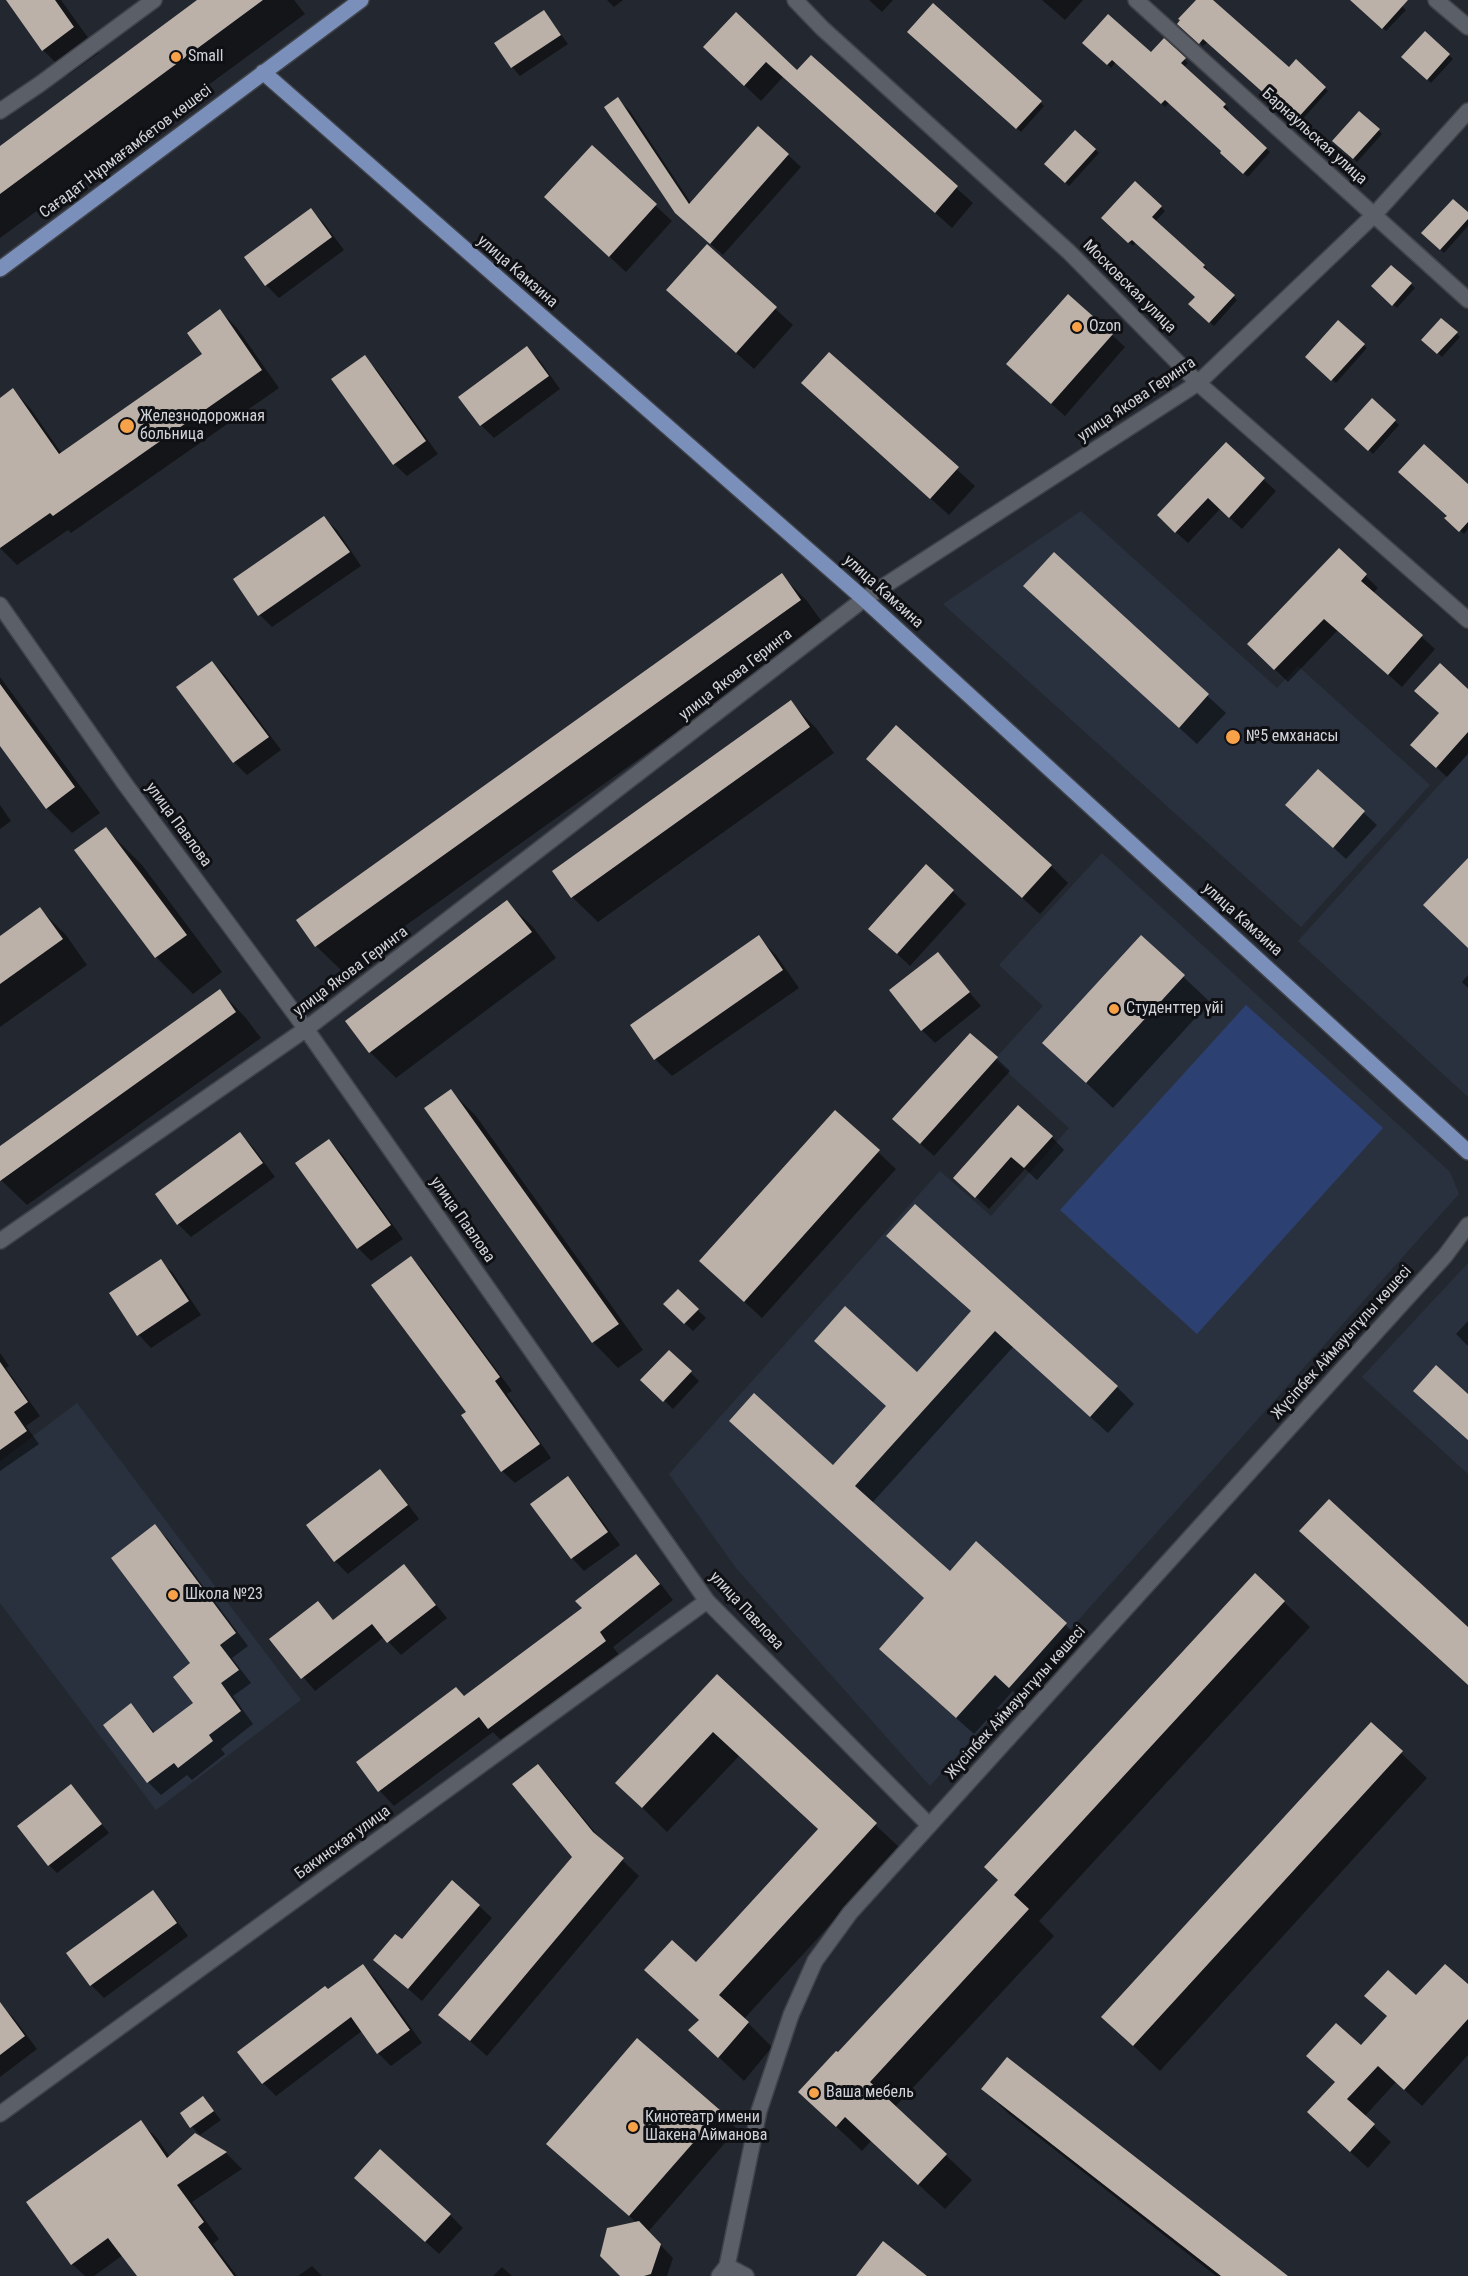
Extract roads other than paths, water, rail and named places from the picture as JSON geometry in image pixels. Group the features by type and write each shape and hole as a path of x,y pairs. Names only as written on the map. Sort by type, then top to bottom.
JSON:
{"main road":[{"name":"Сағадат Нұрмағамбетов көшесі","path":"0,269 361,0"},
{"name":"улица Камзина","path":"262,72 864,599 1468,1152"}],"street":[{"path":"0,111 153,0"},
{"name":"Московская улица","path":"795,0 822,28 1069,252 1198,383 1468,620"},
{"name":"Барнаульская улица","path":"1136,0 1468,300"},
{"path":"1436,0 1468,27"},
{"name":"улица Якова Геринга","path":"0,1241 306,1029 864,599 1198,383 1374,215 1468,111"},
{"name":"улица Павлова","path":"0,605 125,784 306,1029 707,1600 929,1825"},
{"name":"Жүсіпбек Аймауытұлы көшесі","path":"723,2271 759,2111 791,2014 815,1961 850,1913 1438,1264 1468,1225"},
{"name":"Бакинская улица","path":"0,2114 707,1600"},
{"path":"723,2271 746,2276"}],"place":[{"name":"Small","path":"176,57"},
{"name":"Ozon","path":"1077,327"},
{"name":"Железнодорожная больница","path":"127,426"},
{"name":"№5 емханасы","path":"1233,737"},
{"name":"Студенттер үйі","path":"1114,1009"},
{"name":"Школа №23","path":"173,1595"},
{"name":"Ваша мебель","path":"814,2093"},
{"name":"Кинотеатр имени Шакена Айманова","path":"633,2127"}]}
